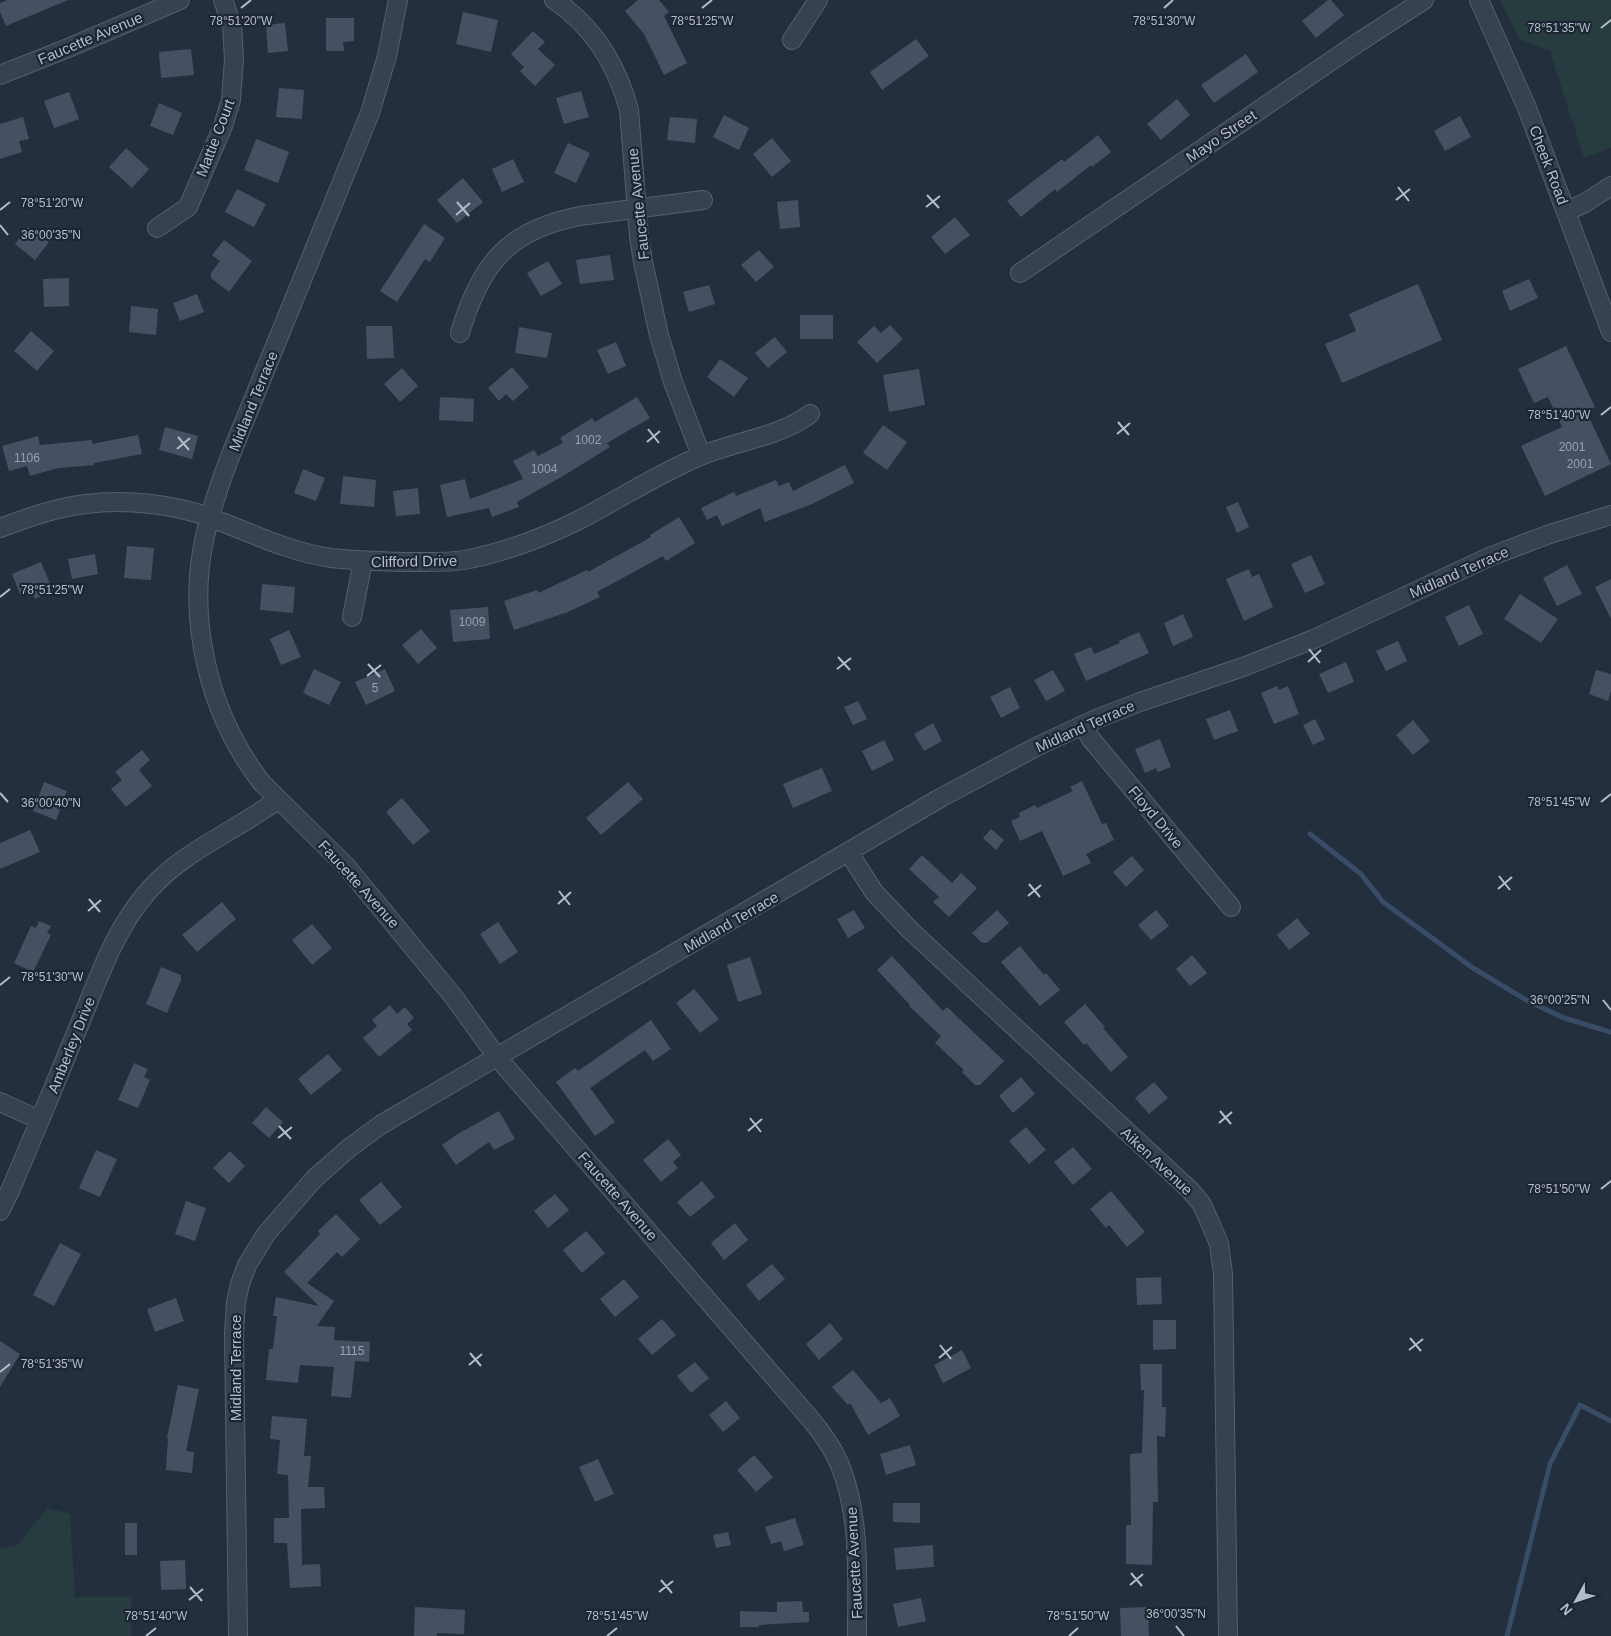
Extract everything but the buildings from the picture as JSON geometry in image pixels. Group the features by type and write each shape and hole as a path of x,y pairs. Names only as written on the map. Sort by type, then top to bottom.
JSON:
{"street":[{"name":"Faucette Avenue","path":"0,75 180,0"},
{"name":"Mattie Court","path":"156,228 188,207 223,126 231,100 234,59 232,25 223,0"},
{"name":"Midland Terrace","path":"277,800 250,768 234,743 214,694 206,663 199,609 199,584 204,544 217,492 233,449 370,113 387,56 398,0"},
{"name":"Faucette Avenue","path":"554,0 589,30 600,45 617,74 629,110 639,236 643,262 659,335 673,382 702,455"},
{"path":"792,40 818,0"},
{"name":"Mayo Street","path":"1020,273 1359,42 1424,0"},
{"name":"Cheek Road","path":"1479,0 1527,108 1611,332"},
{"path":"1567,211 1585,203 1611,186"},
{"path":"460,333 467,310 484,275 495,259 508,246 528,232 560,219 703,200"},
{"name":"Clifford Drive","path":"0,528 64,508 94,503 142,504 195,512 283,546 330,558 363,561 439,562 463,560 514,547 550,533 577,521 675,467 702,455 754,439 799,421 810,414"},
{"name":"Midland Terrace","path":"238,1636 234,1317 240,1284 247,1265 266,1234 314,1179 348,1148 382,1124 497,1057 980,776 1038,746 1140,702 1243,667 1314,639 1489,557 1547,535 1611,515"},
{"path":"352,617 363,561"},
{"name":"Floyd Drive","path":"1083,725 1091,738 1231,907"},
{"name":"Faucette Avenue","path":"277,800 346,866 453,996 497,1057 813,1422 828,1442 841,1468 853,1513 857,1636"},
{"name":"Amberley Drive","path":"0,1211 108,955 125,924 149,889 176,865 207,844 255,816 277,800"},
{"name":"Aiken Avenue","path":"849,853 874,892 897,918 1148,1153 1175,1176 1201,1203 1219,1244 1223,1274 1228,1636"},
{"path":"0,1102 40,1120"}],"green space":[{"path":"1500,0 1611,0 1611,148 1584,158 1550,51 1519,39"},
{"path":"48,1508 70,1514 75,1597 131,1597 131,1636 0,1636 0,1548 17,1545"}],"waterway":[{"path":"1310,834 1361,874 1383,902 1473,968 1528,1001 1564,1018 1611,1032"},
{"path":"1507,1636 1550,1464 1580,1405 1611,1421"}]}
